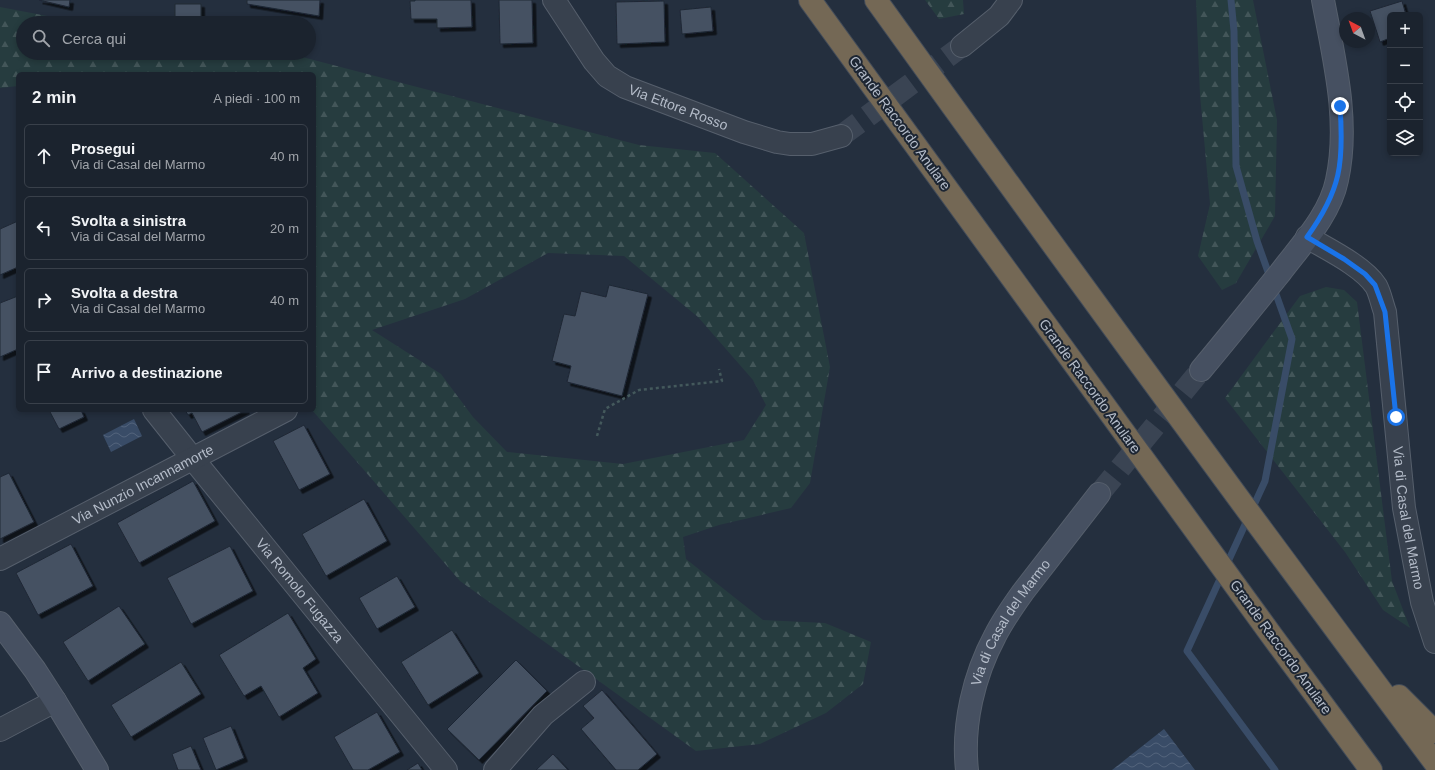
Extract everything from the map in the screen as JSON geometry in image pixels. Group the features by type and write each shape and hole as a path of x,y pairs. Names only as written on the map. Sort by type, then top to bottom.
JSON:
{"highway":[{"name":"Grande Raccordo Anulare","path":"810,0 1176,505 1371,770"},
{"path":"876,0 1307,592 1435,763"},
{"path":"1340,635 1435,732"}],"main road":[{"path":"1202,370 1241,322 1319,220 1332,196 1337,182 1342,141 1338,83 1323,0"},
{"name":"Via di Casal del Marmo","path":"967,770 968,730 972,700 980,670 995,635 1023,592 1099,494"},
{"path":"0,623 56,701 97,770"}],"street":[{"name":"Via Ettore Rosso","path":"554,0 594,61 608,76 625,87 722,124 777,142 790,144 812,144 841,136"},
{"path":"962,46 999,16 1011,0"},
{"name":"Via di Casal del Marmo","path":"1301,245 1344,259 1365,274 1375,285 1380,297 1385,312 1404,508 1422,602 1435,642"},
{"name":"Via Romolo Fugazza","path":"156,412 446,770"},
{"name":"Via Nunzio Incannamorte","path":"0,559 282,412"},
{"path":"495,770 543,715 584,682"},
{"path":"0,730 56,701"}],"path":[{"path":"597,436 604,409 639,390 722,381 719,369"}],"green space":[{"path":"925,0 963,0 964,14 939,19"},
{"path":"1196,0 1253,0 1277,120 1275,216 1236,283 1222,290 1198,256 1210,204 1200,95"},
{"path":"0,7 47,16 16,16 16,60 314,60 639,145 715,153 804,233 830,367 810,483 791,508 719,525 683,537 686,559 763,620 825,623 871,642 863,684 826,713 760,744 696,751 460,581 314,412 316,412 316,72 16,72 16,86 0,88","holes":["548,253 624,256 698,317 753,380 766,405 744,440 623,464 507,452 473,417 441,374 372,330 465,299"]},
{"path":"1326,287 1344,290 1357,302 1392,581 1410,628 1383,610 1345,552 1225,398 1300,296"}],"water":[{"path":"134,419 142,436 111,452 103,435"},
{"path":"1164,729 1195,770 1112,770"}],"building":[{"path":"39,0 70,0 69,7"},
{"path":"247,0 320,0 319,16 247,4"},
{"path":"471,0 472,27 437,28 437,19 411,19 410,1"},
{"path":"499,0 532,0 533,43 500,44"},
{"path":"664,1 665,42 617,44 616,2"},
{"path":"1402,1 1405,12 1387,12 1387,39 1380,42 1375,26 1375,12 1370,11"},
{"path":"175,4 201,4 201,16 175,16"},
{"path":"711,7 713,31 682,34 680,10"},
{"path":"16,222 16,268 0,275 0,229"},
{"path":"609,285 648,294 622,396 567,382 571,366 552,361 564,314 575,316 581,291 606,297"},
{"path":"16,297 16,350 0,357 0,303"},
{"path":"50,412 82,412 84,417 59,429"},
{"path":"186,412 242,412 202,432 192,413 188,415"},
{"path":"304,425 330,474 299,490 273,441"},
{"path":"9,473 34,522 0,539 0,477"},
{"path":"193,481 215,521 139,563 117,523"},
{"path":"364,499 387,541 326,576 302,534"},
{"path":"71,544 93,586 38,615 16,573"},
{"path":"230,546 253,591 191,624 167,578"},
{"path":"397,576 415,607 377,629 359,598"},
{"path":"119,606 145,644 88,681 63,642"},
{"path":"288,613 316,659 303,668 318,693 279,717 261,686 244,696 219,655"},
{"path":"452,630 479,673 428,705 401,662"},
{"path":"516,660 547,691 479,760 447,729"},
{"path":"181,662 201,694 131,737 111,705"},
{"path":"602,690 657,754 638,770 616,770 581,729 594,718 583,706"},
{"path":"377,712 400,752 368,770 353,770 334,737"},
{"path":"231,726 244,758 216,770 203,738"},
{"path":"191,746 201,770 178,770 172,754"},
{"path":"553,754 568,770 536,770"},
{"path":"418,763 422,770 407,770"}],"waterway":[{"path":"1231,0 1234,31 1236,166 1257,241 1292,339 1265,481 1187,651 1275,770"}],"tunnel":[{"path":"841,136 962,46"},
{"path":"1099,494 1201,370"}],"route":[{"path":"1340,106 1342,141 1341,160 1337,182 1326,208 1307,237 1344,259 1365,274 1375,285 1385,312 1396,417"}]}
